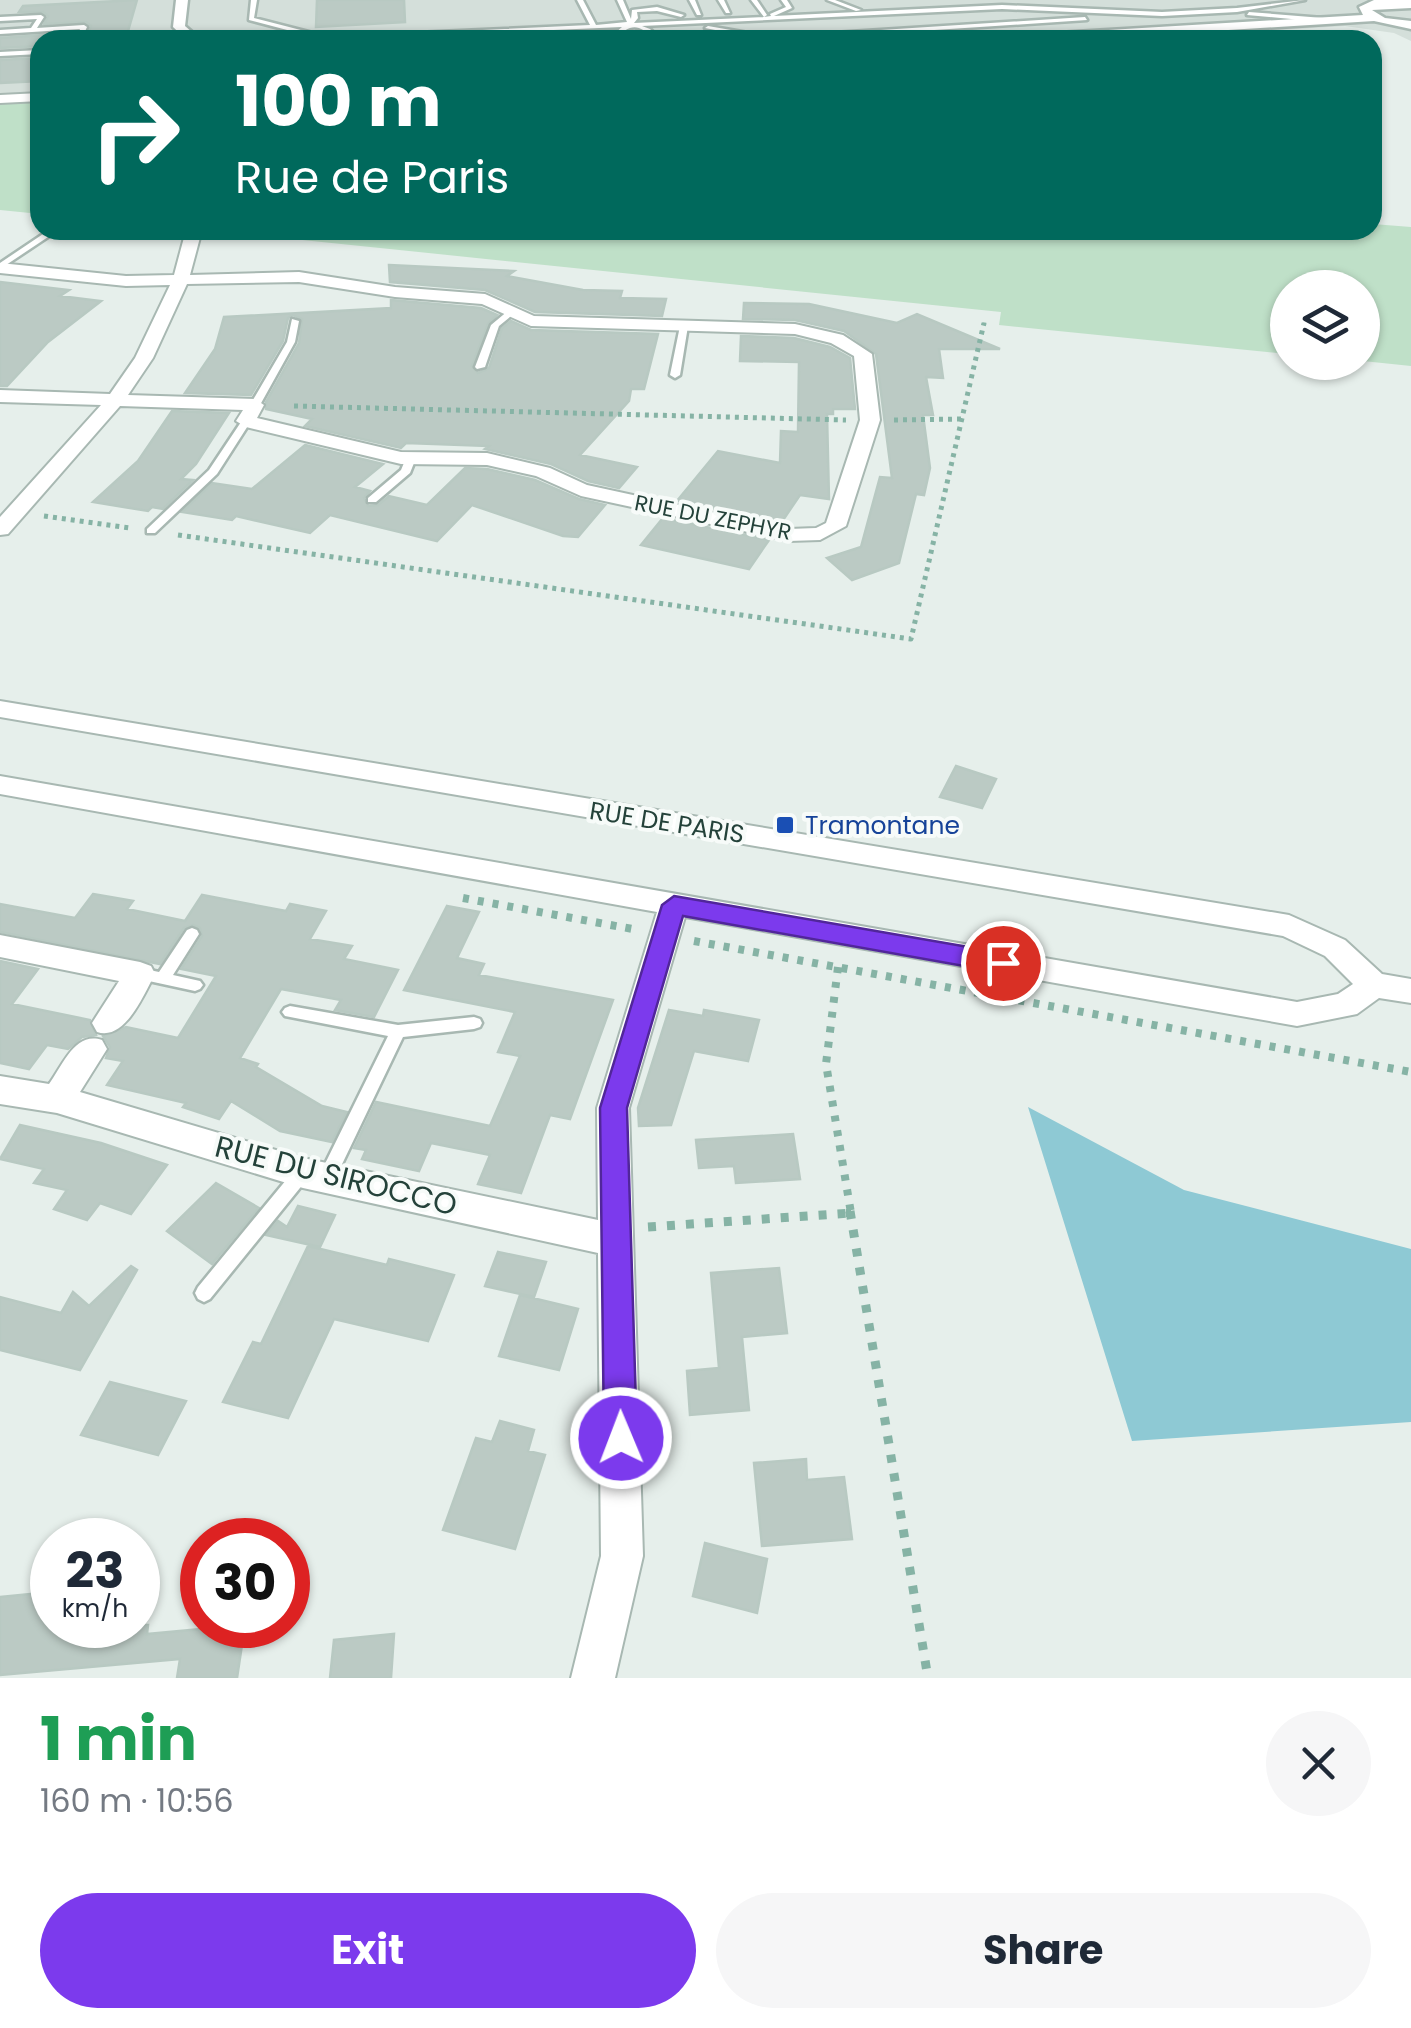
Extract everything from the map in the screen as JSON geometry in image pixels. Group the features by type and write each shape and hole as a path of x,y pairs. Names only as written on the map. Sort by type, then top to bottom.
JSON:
{"street":[{"path":"182,0 180,27 183,30"},
{"path":"1372,18 1364,10 1383,1 1411,4"},
{"path":"1171,30 1372,18 1411,25"},
{"path":"0,98 30,97"},
{"path":"0,529 118,399 168,319 184,280 192,240"},
{"name":"RUE DU ZEPHYR","path":"0,268 126,282 299,277 395,292 486,299 531,322 795,329 850,346 863,354 870,420 836,526 820,534 789,535 600,494 544,472 487,459 412,458 250,413 118,399 0,396"},
{"name":"RUE DE PARIS","path":"0,709 1289,926 1335,948 1374,985"},
{"path":"0,785 669,920 1297,1014 1346,1004 1374,985 1411,991"},
{"path":"593,1678 622,1556 613,1108 669,920"},
{"path":"0,946 151,976 100,1036 57,1100"},
{"name":"RUE DU SIROCCO","path":"0,1090 57,1100 315,1176 618,1242"}],"lane":[{"path":"254,0 252,19 294,30"},
{"path":"580,0 593,25"},
{"path":"620,0 630,22 646,30"},
{"path":"653,0 657,9"},
{"path":"692,0 699,14"},
{"path":"721,0 728,12"},
{"path":"754,0 764,15"},
{"path":"621,30 635,18 634,10 657,9 679,15 764,15 789,8 784,0"},
{"path":"830,0 860,10 1026,4 1140,10 1282,0"},
{"path":"498,30 1017,6 1162,14 1237,10 1302,0"},
{"path":"630,22 696,26 1006,11 1086,20"},
{"path":"920,30 1237,14 1336,20"},
{"path":"0,19 41,17 33,30"},
{"path":"696,26 719,30"},
{"path":"33,30 84,27 83,30"},
{"path":"0,32 30,30"},
{"path":"0,54 30,52"},
{"path":"0,268 40,240"},
{"path":"480,367 495,325 512,312"},
{"path":"151,531 213,472 291,342 295,321"},
{"path":"675,375 684,326"},
{"path":"372,500 406,470 412,458"},
{"path":"151,976 192,934"},
{"path":"151,976 195,985"},
{"path":"290,1012 398,1031 474,1023"},
{"path":"204,1293 315,1176 398,1031"}],"path":[{"path":"42,516 911,639 986,319"},
{"path":"250,413 962,419"},
{"path":"452,896 669,920 838,967 1411,1072"},
{"path":"838,967 826,1064 928,1678"},
{"path":"618,1242 650,1226 851,1212"}],"shaded area":[{"path":"0,0 1411,0 1411,41 1382,30 1345,26 1279,30 30,30 30,100 0,101"}],"green space":[{"path":"30,100 30,213 0,210 0,101"},
{"path":"1382,225 1411,227 1411,366 1380,363 1380,270 1270,270 1270,352 999,325 1001,312 302,240 1382,240"}],"water":[{"path":"1028,1107 1184,1190 1411,1249 1411,1422 1132,1441"}],"building":[{"path":"137,0 128,30 89,30 91,26 86,22 44,24 48,16 43,12 19,12 23,6"},
{"path":"317,0 404,0 405,22 316,27"},
{"path":"30,36 30,46 0,48 0,38"},
{"path":"30,58 30,82 0,83 0,60"},
{"path":"389,265 514,271 507,276 583,290 622,291 620,298 666,299 662,316 535,312 485,290 390,282"},
{"path":"0,282 69,290 60,296 101,301 48,342 7,386 0,386"},
{"path":"391,300 481,308 497,315 488,324 472,366 478,373 489,368 502,328 511,321 531,330 658,334 644,389 631,389 629,401 580,455 637,467 619,488 588,481 551,464 485,449 489,446 406,443 401,448 305,426 312,419 266,409 266,402 299,343 302,319 293,315 288,318 283,341 251,395 185,393 215,349 224,317 391,308"},
{"path":"744,303 809,304 897,323 917,314 1000,349 939,349 943,378 926,377 933,415 923,415 930,468 924,495 916,494 899,563 852,580 827,558 861,547 880,477 892,478 876,354 844,331 795,320 743,319"},
{"path":"741,336 794,338 830,347 850,358 855,409 833,409 833,414 827,414 829,499 800,495 781,523 677,501 718,451 780,463 781,431 798,432 799,362 740,361"},
{"path":"172,411 229,413 196,464 181,479 193,480 163,509 152,507 148,511 93,502 138,461"},
{"path":"305,445 383,464 355,487 370,491 364,498 368,506 378,505 389,496 427,505 465,468 535,480 579,499 605,505 578,537 563,536 472,505 437,541 330,515 310,533 236,516 232,520 182,512 212,483 252,489"},
{"path":"663,518 769,540 749,569 641,545"},
{"path":"956,766 996,779 982,808 940,797"},
{"path":"93,894 133,901 127,909 185,921 202,895 286,911 290,904 326,911 310,939 352,946 344,959 398,970 374,1017 335,1010 341,1000 281,989 240,1058 258,1064 256,1067 322,1106 347,1112 332,1142 280,1131 231,1101 219,1119 183,1107 186,1103 107,1085 123,1061 106,1058 110,1047 103,1036 126,1027 178,1038 216,976 181,969 202,936 200,928 193,925 184,928 160,964 0,932 0,904 75,918"},
{"path":"447,906 479,912 457,958 484,964 479,975 613,1000 570,1119 550,1115 521,1193 478,1184 490,1155 431,1143 419,1171 362,1159 366,1150 354,1148 376,1102 490,1126 520,1056 498,1052 515,1012 404,990"},
{"path":"0,961 38,969 12,1004 90,1020 96,1035 82,1037 68,1049 47,1045 29,1069 0,1063"},
{"path":"669,1010 703,1016 704,1010 759,1020 748,1061 694,1051 671,1125 639,1126 638,1108"},
{"path":"20,1125 101,1143 167,1165 131,1214 100,1203 87,1220 54,1209 67,1190 34,1183 44,1169 0,1159"},
{"path":"793,1134 800,1179 736,1183 734,1166 699,1168 696,1140"},
{"path":"216,1183 259,1208 212,1264 167,1231"},
{"path":"298,1206 335,1215 320,1247 266,1235 278,1221 287,1227"},
{"path":"308,1246 387,1265 389,1259 454,1275 428,1341 334,1319 288,1418 223,1402 253,1342 261,1344"},
{"path":"498,1252 546,1262 534,1297 485,1286"},
{"path":"131,1266 137,1270 80,1370 0,1350 0,1297 61,1313 73,1292 89,1306"},
{"path":"779,1268 787,1333 742,1337 749,1410 690,1415 687,1371 719,1368 711,1273"},
{"path":"520,1295 578,1309 559,1370 499,1356"},
{"path":"110,1382 186,1401 158,1455 81,1435"},
{"path":"500,1421 534,1430 528,1451 545,1455 515,1549 443,1530 476,1438 492,1442"},
{"path":"806,1459 807,1480 844,1477 852,1539 762,1546 754,1463"},
{"path":"705,1543 767,1559 757,1613 693,1596"},
{"path":"30,1594 30,1648 160,1648 160,1633 180,1631 180,1648 242,1648 237,1678 177,1678 180,1659 0,1675 0,1597"},
{"path":"394,1634 391,1678 330,1678 334,1640"}],"place":[{"name":"Tramontane","path":"785,825"}],"route":[{"path":"621,1438 613,1108 674,905 1003,963"}]}
